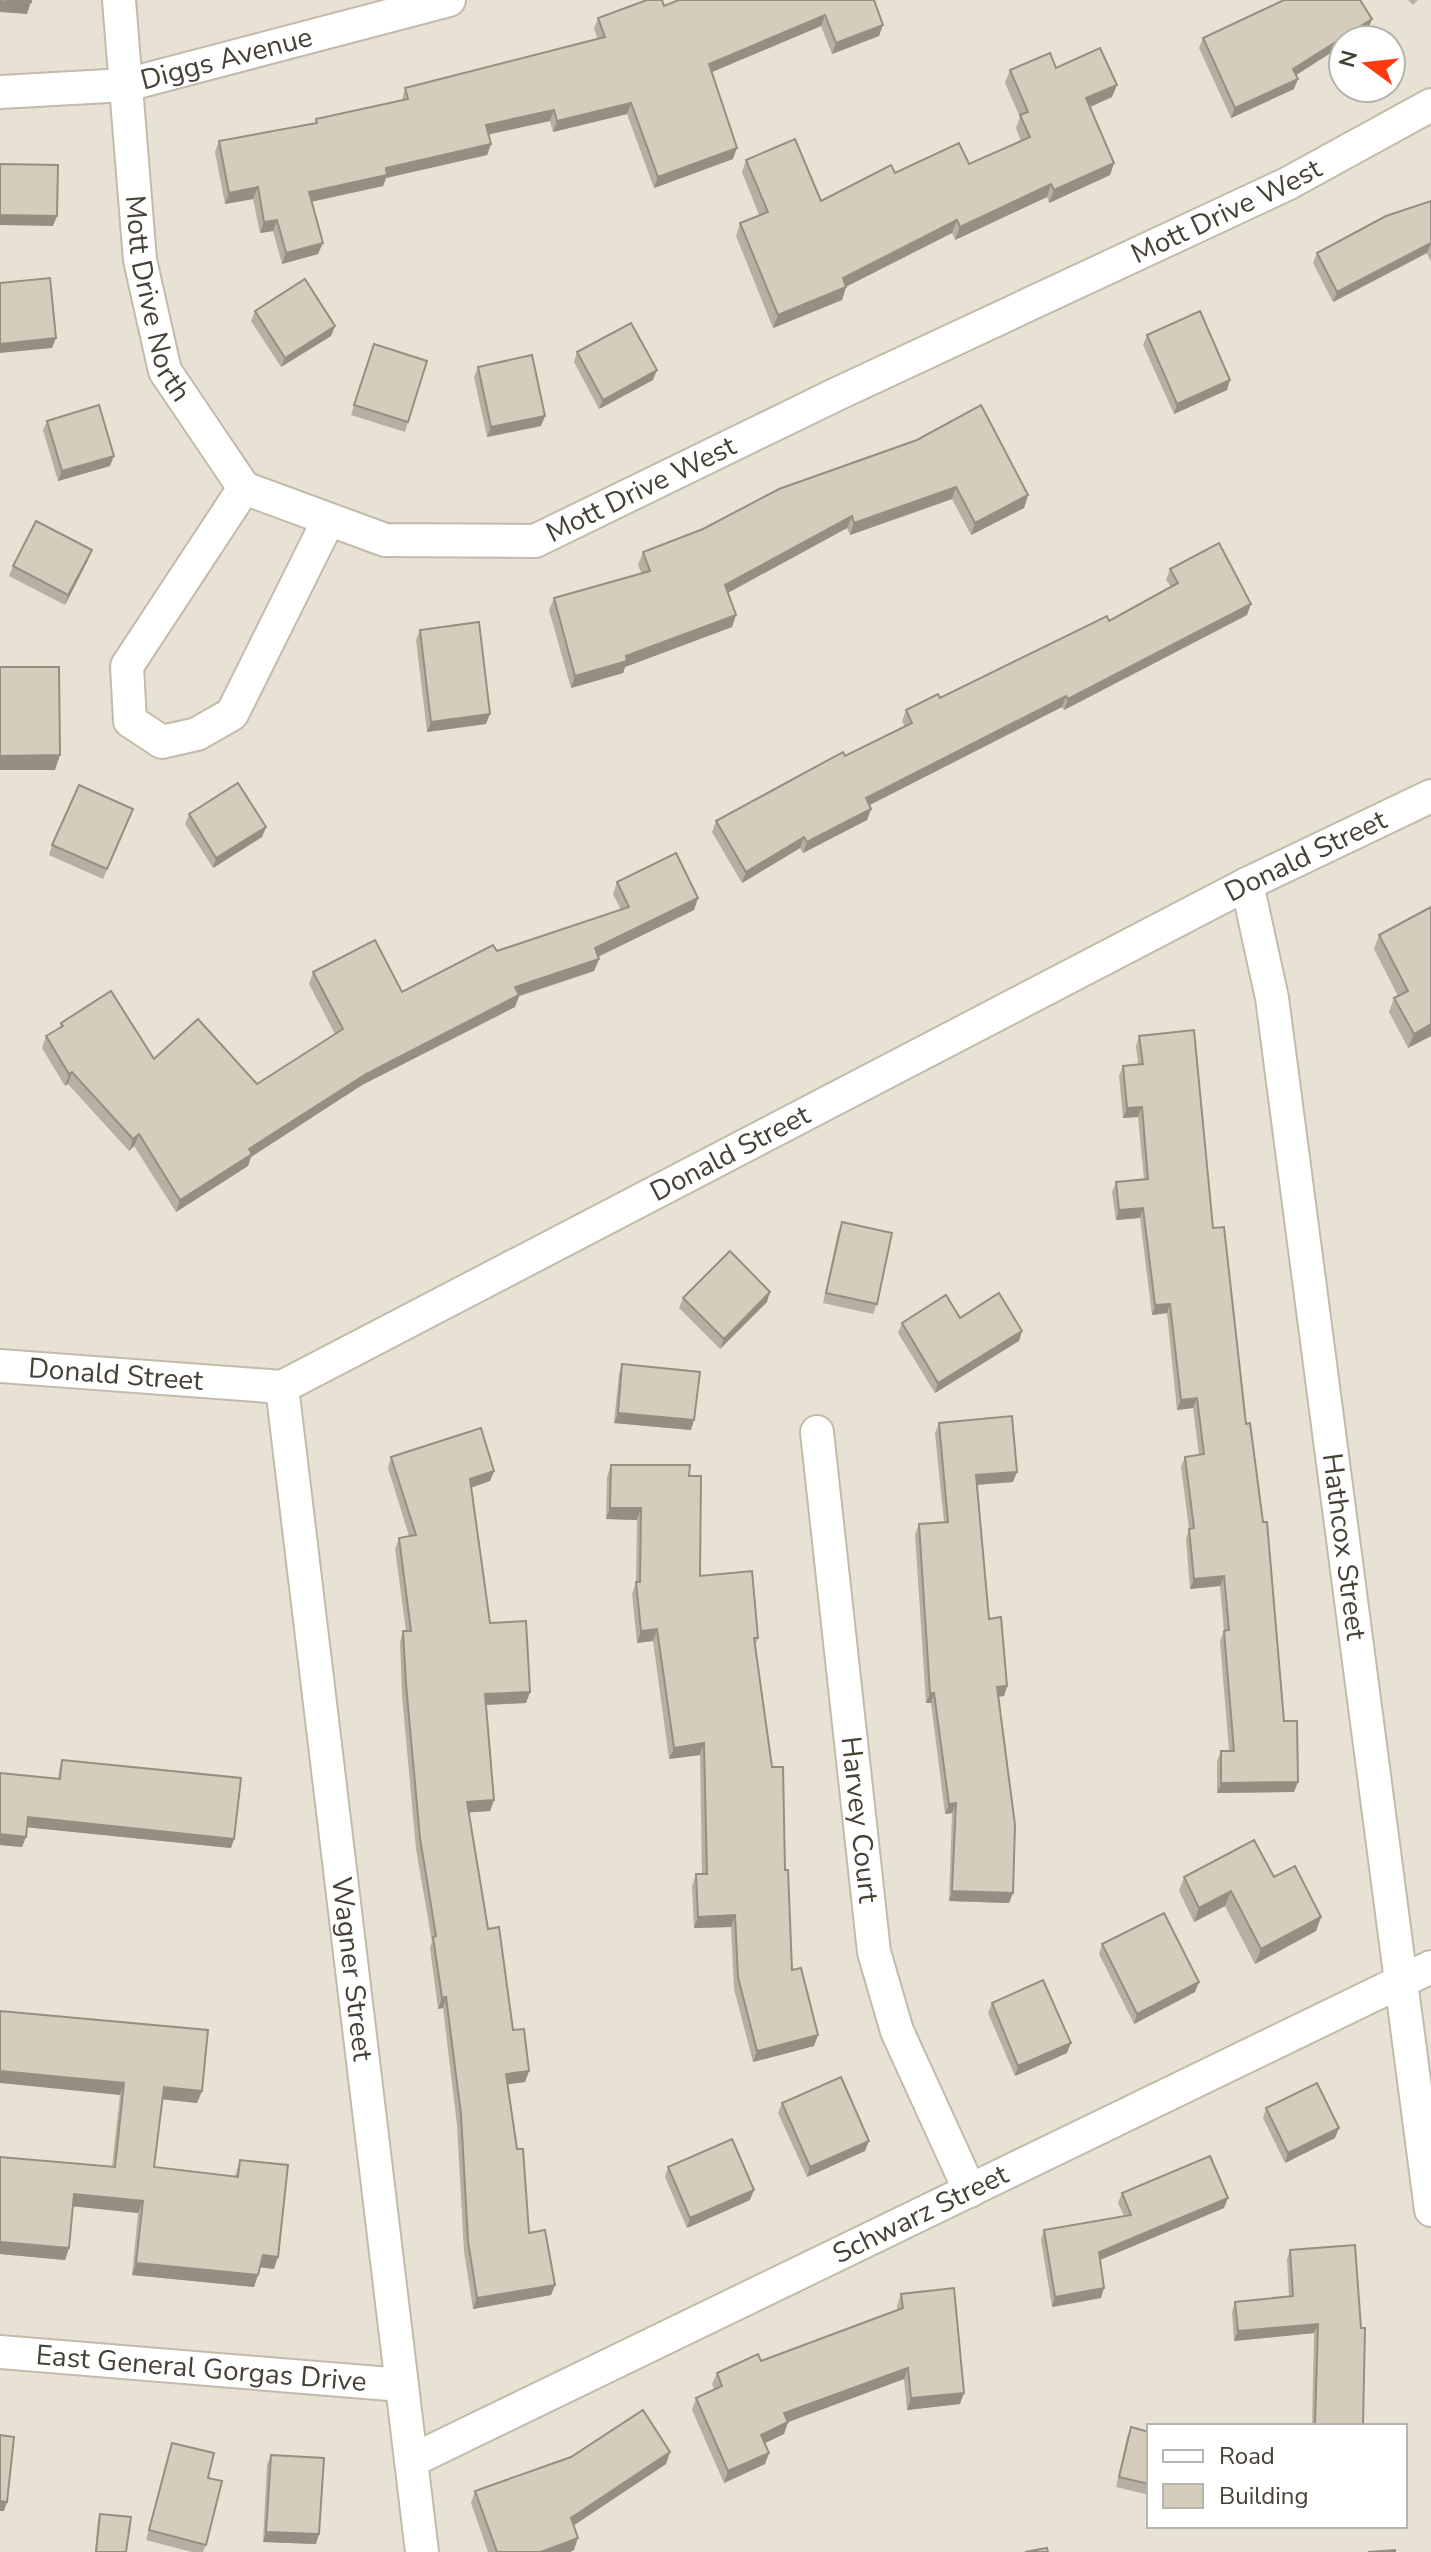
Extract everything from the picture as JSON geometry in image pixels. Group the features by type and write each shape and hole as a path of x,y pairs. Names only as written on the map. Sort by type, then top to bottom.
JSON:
{"street":[{"name":"Mott Drive North","path":"119,0 140,260 165,371 244,488"},
{"name":"Diggs Avenue","path":"0,92 126,85 449,0"},
{"name":"Mott Drive West","path":"328,521 385,540 535,541 837,394 1287,184 1431,105"},
{"path":"244,488 328,521 232,714 197,734 162,742 130,721 127,666 244,488"},
{"name":"Donald Street","path":"0,1366 282,1387 1247,884 1431,796"},
{"name":"Hathcox Street","path":"1247,884 1272,998 1417,1974 1431,2210"},
{"name":"Wagner Street","path":"282,1387 422,2552"},
{"name":"Harvey Court","path":"817,1432 874,1952 897,2031 970,2191"},
{"name":"Schwarz Street","path":"411,2461 1417,1974"},
{"name":"East General Gorgas Drive","path":"0,2352 402,2385"}],"shaded area":[{"path":"0,0 1431,0 1431,2552 0,2552"}],"building":[{"path":"647,0 662,0 664,6 679,0 874,0 883,25 836,43 825,15 709,64 737,148 658,177 631,103 557,121 554,110 486,125 491,144 386,168 387,175 309,192 323,243 286,253 277,220 264,222 258,187 229,193 219,141 317,123 316,119 408,99 405,88 605,37 598,18"},
{"path":"1284,0 1360,0 1372,19 1364,24 1327,24 1327,47 1293,69 1298,79 1235,108 1203,38"},
{"path":"1100,48 1117,85 1086,98 1114,163 1054,190 1051,184 960,227 957,220 843,278 846,287 778,315 740,223 768,212 746,160 795,139 821,201 891,165 895,173 959,143 969,164 1030,137 1020,115 1028,112 1010,70 1050,53 1056,68"},
{"path":"0,164 58,165 57,216 0,215"},
{"path":"1431,201 1431,243 1337,292 1317,253 1386,216"},
{"path":"50,278 56,338 0,344 0,283"},
{"path":"305,279 335,326 285,358 255,311"},
{"path":"1200,311 1230,380 1177,404 1147,335"},
{"path":"631,323 657,370 603,400 577,352"},
{"path":"374,344 427,361 408,422 354,405"},
{"path":"532,355 545,416 491,427 478,367"},
{"path":"99,405 114,456 62,471 47,421"},
{"path":"981,405 1028,495 975,523 956,487 854,523 852,516 725,585 736,615 626,656 627,661 575,676 554,598 650,571 643,552 703,529 779,489 917,440"},
{"path":"36,521 92,550 68,595 13,566"},
{"path":"1219,543 1251,604 1068,699 1066,696 866,798 871,809 807,842 804,837 746,872 716,821 843,752 845,756 912,723 906,710 938,694 940,698 1107,616 1109,621 1178,583 1170,569"},
{"path":"479,622 490,714 431,722 420,630"},
{"path":"0,667 59,667 60,755 0,756"},
{"path":"238,783 266,827 216,858 189,814"},
{"path":"79,785 133,809 107,869 52,845"},
{"path":"676,853 698,898 595,948 599,959 515,987 519,995 366,1074 249,1149 252,1154 180,1200 139,1134 133,1139 72,1072 69,1074 46,1036 111,991 154,1059 198,1019 257,1084 343,1029 313,972 375,940 402,992 493,945 497,951 629,907 617,882"},
{"path":"1431,907 1431,1024 1414,1034 1394,998 1408,991 1379,935"},
{"path":"1194,1030 1213,1228 1224,1227 1246,1424 1250,1423 1263,1522 1267,1522 1284,1721 1297,1721 1298,1782 1221,1783 1221,1751 1234,1751 1224,1631 1229,1630 1224,1576 1194,1579 1189,1529 1194,1528 1185,1457 1204,1454 1197,1398 1181,1400 1170,1304 1155,1305 1143,1208 1119,1210 1116,1182 1148,1179 1142,1107 1127,1108 1123,1066 1143,1064 1139,1036"},
{"path":"842,1222 892,1233 877,1304 826,1293"},
{"path":"730,1251 770,1292 724,1339 683,1298"},
{"path":"999,1293 1022,1331 938,1383 902,1323 946,1295 960,1318"},
{"path":"622,1364 700,1372 694,1420 618,1413"},
{"path":"1012,1416 1017,1472 976,1475 989,1619 1001,1617 1007,1686 997,1687 1015,1825 1013,1893 952,1891 956,1803 949,1804 934,1693 930,1693 919,1524 948,1522 939,1423"},
{"path":"481,1428 494,1471 470,1479 490,1623 526,1621 530,1692 485,1694 494,1800 467,1802 488,1929 499,1927 513,2030 524,2029 529,2071 506,2074 517,2149 523,2149 529,2233 545,2230 555,2285 477,2298 468,2241 461,2114 420,1838 406,1684 403,1631 411,1631 399,1538 416,1535 391,1457"},
{"path":"611,1465 690,1465 689,1476 701,1476 700,1576 752,1571 758,1638 754,1638 772,1767 783,1767 785,1870 788,1870 792,1970 801,1968 818,2035 757,2051 738,1977 735,1915 698,1917 696,1874 707,1874 704,1743 674,1748 657,1629 641,1631 636,1582 640,1582 641,1508 610,1508"},
{"path":"62,1760 241,1778 234,1839 28,1817 26,1837 0,1834 0,1773 60,1779"},
{"path":"1254,1840 1274,1877 1295,1866 1321,1917 1261,1949 1231,1891 1199,1908 1184,1877"},
{"path":"1164,1913 1199,1982 1137,2014 1102,1944"},
{"path":"1043,1980 1071,2043 1018,2066 992,2003"},
{"path":"0,2011 208,2030 202,2091 164,2087 154,2167 238,2177 240,2160 288,2165 278,2257 263,2255 258,2275 136,2263 143,2201 74,2194 69,2248 0,2242 0,2157 115,2167 124,2083 0,2071"},
{"path":"841,2077 869,2141 810,2167 782,2103"},
{"path":"1317,2083 1339,2128 1288,2153 1266,2108"},
{"path":"732,2139 754,2190 690,2218 668,2167"},
{"path":"1210,2156 1228,2198 1099,2252 1104,2288 1055,2297 1044,2230 1131,2215 1122,2193"},
{"path":"1355,2245 1361,2328 1365,2328 1363,2424 1315,2424 1318,2324 1238,2331 1235,2302 1293,2296 1290,2250"},
{"path":"954,2288 964,2393 911,2398 908,2368 784,2413 788,2422 761,2435 769,2453 728,2471 696,2398 722,2386 717,2373 758,2354 761,2361 903,2308 901,2294"},
{"path":"643,2410 670,2452 571,2518 578,2538 541,2552 497,2552 475,2491 571,2457"},
{"path":"1131,2427 1147,2431 1147,2484 1119,2477"},
{"path":"0,2435 14,2437 7,2502 0,2501"},
{"path":"172,2443 214,2453 208,2478 222,2481 206,2545 149,2530"},
{"path":"271,2455 324,2458 319,2534 266,2532"},
{"path":"100,2514 131,2517 126,2552 96,2552"},
{"path":"1047,2548 1048,2552 1025,2552"}]}
